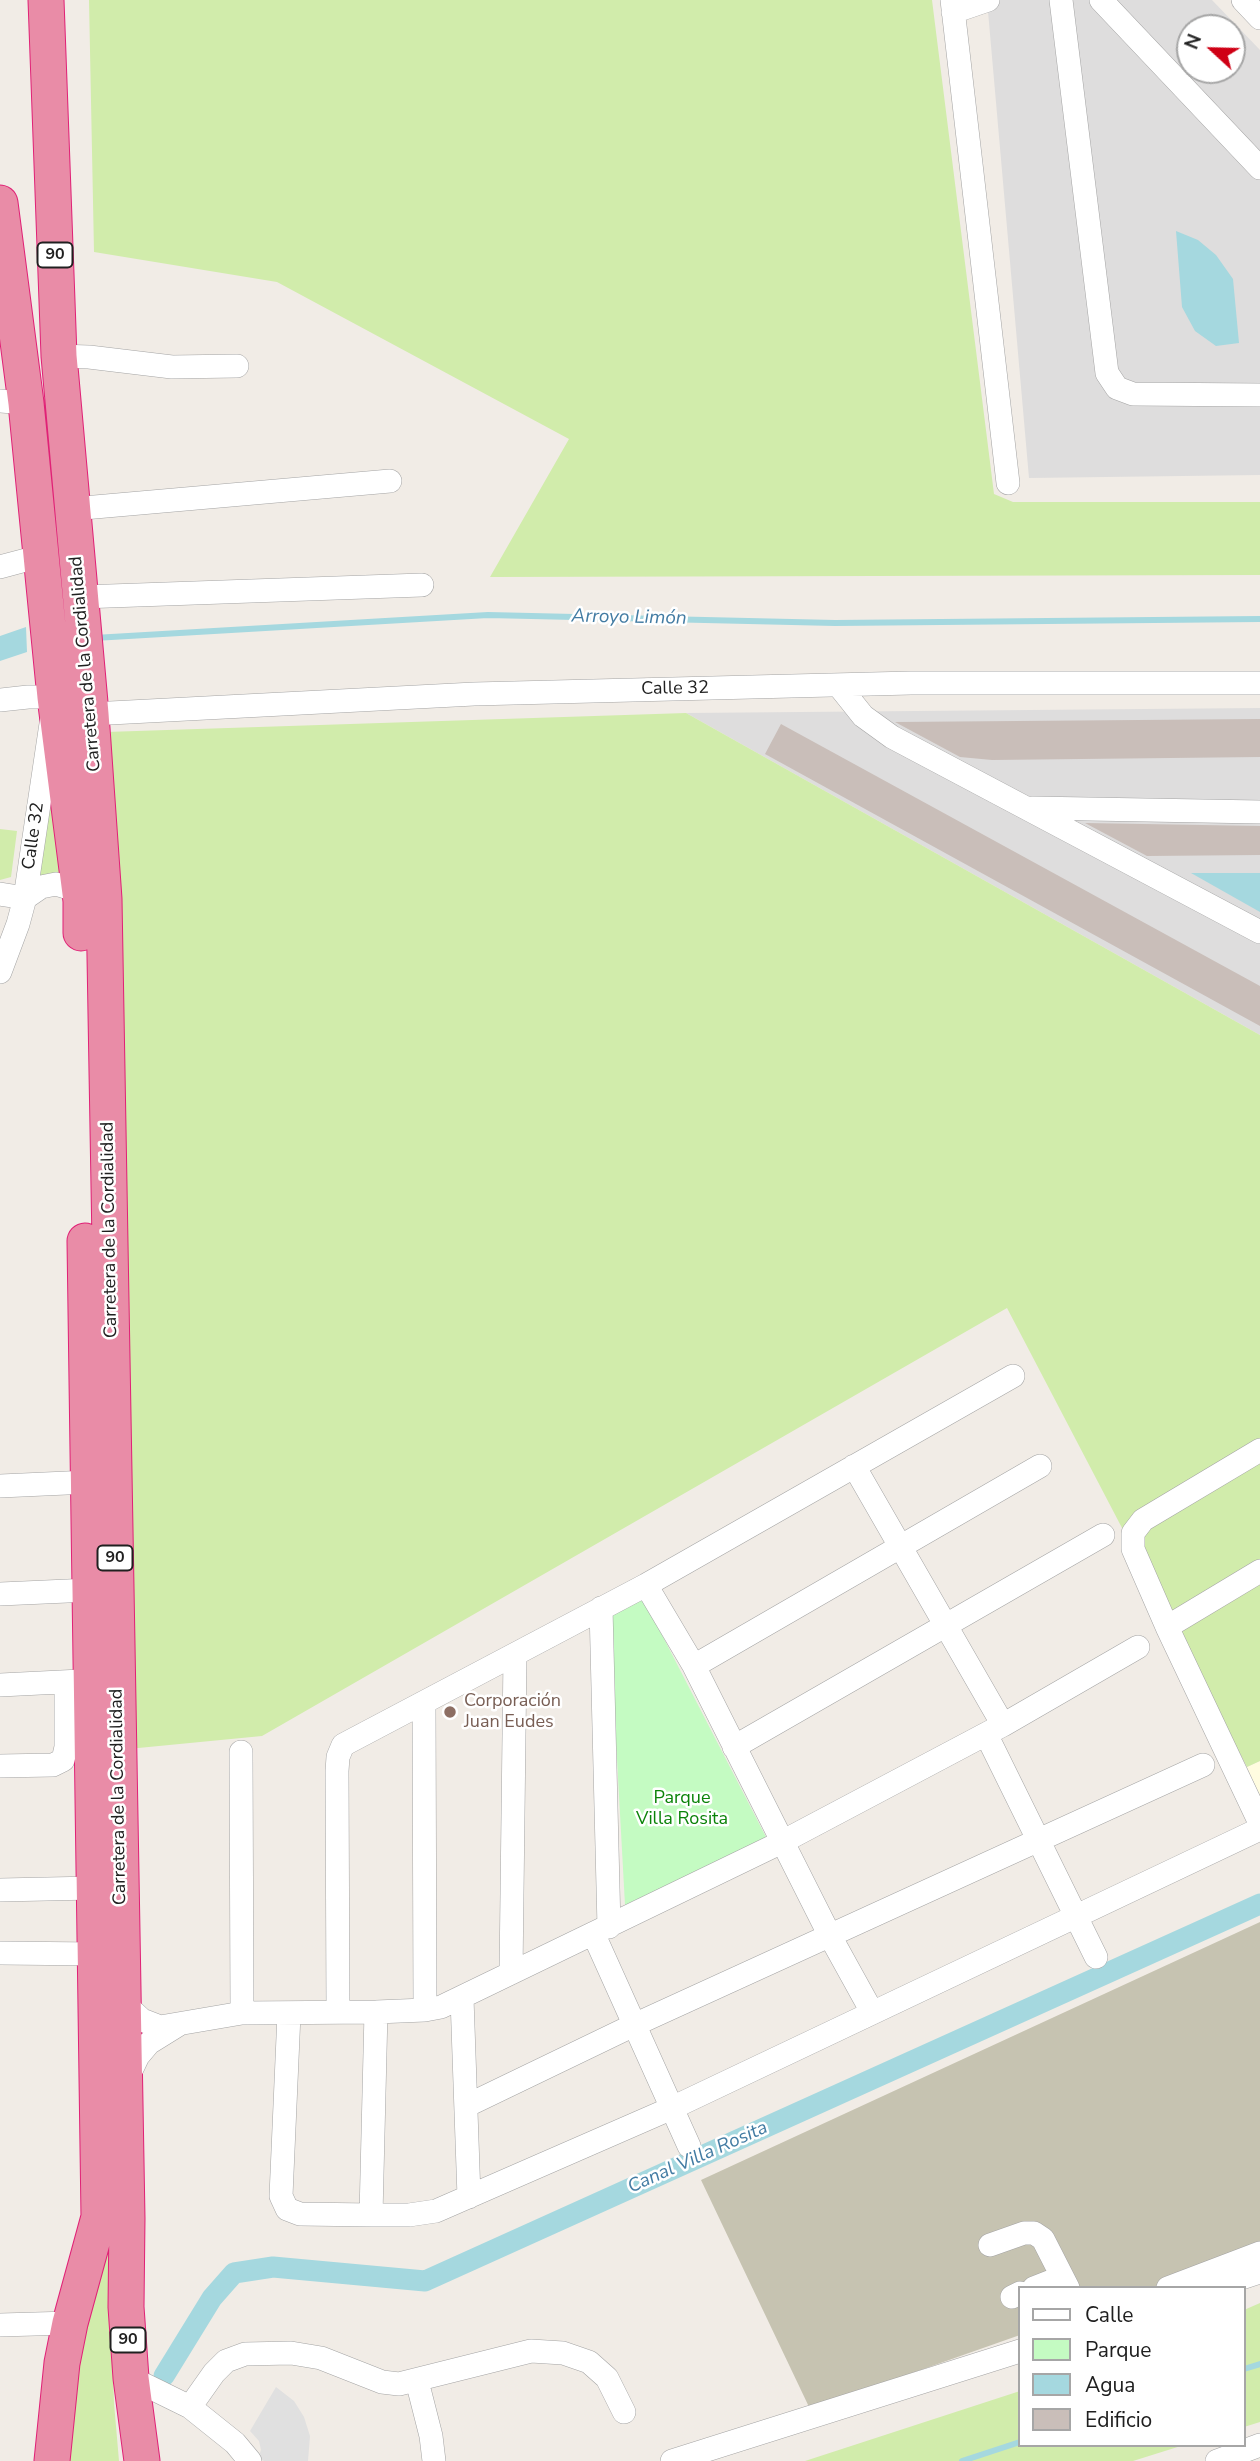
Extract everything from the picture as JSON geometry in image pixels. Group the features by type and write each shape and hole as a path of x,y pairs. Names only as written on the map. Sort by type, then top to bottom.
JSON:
{"highway":[{"name":"Carretera de la Cordialidad","path":"46,0 59,356 91,714 105,913 126,2308 131,2378 142,2461"},
{"name":"Carretera de la Cordialidad","path":"0,203 13,402 41,556 81,901 90,1590 79,1681 94,1888 99,2217 62,2363 53,2454"}],"street":[{"path":"988,0 953,6 1008,484"},
{"path":"1061,0 1107,373 1117,388 1133,394 1260,395"},
{"path":"1101,0 1260,168"},
{"path":"1243,0 1260,18"},
{"path":"59,356 172,367 237,366"},
{"path":"72,509 390,481"},
{"path":"0,567 41,556"},
{"path":"81,597 422,585"},
{"name":"Calle 32","path":"91,714 474,694 911,683 1260,683"},
{"path":"0,701 29,697 54,686"},
{"name":"Calle 32","path":"0,972 9,922 25,898 54,686"},
{"path":"839,686 863,716 892,737 1260,932"},
{"path":"1029,808 1260,812"},
{"path":"0,894 25,898 41,887 56,884 72,889 81,901"},
{"path":"338,2012 338,1757 343,1745 646,1585 1013,1376"},
{"path":"289,2014 281,2196 287,2209 300,2214 371,2216 436,2211 671,2108 1076,1917 1259,1820 1167,1627 1133,1549 1133,1533 1143,1520 1260,1450"},
{"path":"854,1466 946,1625 995,1730 1039,1841 1096,1957"},
{"path":"694,1666 1040,1466"},
{"path":"0,1486 89,1482"},
{"path":"734,1747 1103,1535"},
{"path":"1167,1627 1260,1572"},
{"path":"646,1585 694,1666 830,1936 872,2012"},
{"path":"0,1594 90,1590"},
{"path":"601,1608 601,1931 634,2025 689,2146"},
{"path":"122,1990 129,2007 142,2020 159,2027 242,2013 376,2012 440,2007 782,1842 995,1730 1138,1647"},
{"path":"511,1973 516,1656"},
{"path":"0,1685 79,1681 63,1760 53,1765 0,1766"},
{"path":"424,1703 425,2010"},
{"path":"241,1752 242,2013"},
{"path":"466,2106 634,2025 1203,1765"},
{"path":"0,1890 94,1888"},
{"path":"0,1953 95,1954"},
{"path":"462,1998 470,2197"},
{"path":"371,2216 376,2012"},
{"path":"124,2087 134,2063 149,2043 178,2025"},
{"path":"990,2245 1024,2233 1034,2233 1043,2239 1065,2282 1044,2286"},
{"path":"1173,2286 1260,2253"},
{"path":"1217,2286 1260,2272"},
{"path":"0,2325 70,2323"},
{"path":"190,2407 226,2361 245,2354 291,2353 339,2363 382,2382 399,2384 531,2351 563,2353 589,2362 607,2378 624,2412"},
{"path":"673,2461 1018,2352"},
{"path":"131,2378 190,2407 235,2443 250,2461"},
{"path":"417,2381 431,2436 434,2461"},
{"path":"1217,2461 1256,2452"}],"shaded area":[{"path":"987,0 1212,0 1225,14 1176,14 1176,84 1246,84 1246,35 1260,50 1260,475 1029,478"},
{"path":"1260,708 1260,1035 686,713"},
{"path":"1260,1761 1260,1796 1247,1767"},
{"path":"1260,1922 1260,2250 1160,2286 1018,2286 1018,2336 810,2409 701,2180"},
{"path":"276,2387 294,2401 304,2417 310,2436 308,2461 264,2461 258,2458 261,2450 259,2441 250,2431"}],"green space":[{"path":"89,0 932,0 994,494 1013,502 1260,502 1260,575 490,577 569,439 277,282 94,252"},
{"path":"686,713 1260,1035 1260,1761 1247,1767 1007,1308 262,1736 128,1749 106,732"},
{"path":"53,719 71,885 56,873 38,880"},
{"path":"0,829 17,831 11,877 0,880"},
{"name":"Parque Villa Rosita","path":"642,1596 767,1839 625,1905 609,1613"},
{"path":"108,2230 114,2403 119,2461 68,2461 81,2344"},
{"path":"1260,2303 1260,2422 1246,2426 1246,2309"},
{"path":"1018,2392 1018,2447 1178,2447 1133,2461 805,2461"}],"water":[{"path":"1176,231 1198,240 1216,255 1233,279 1239,343 1216,346 1195,331 1182,307"},
{"path":"26,627 27,652 0,661 0,636"},
{"path":"1191,873 1260,873 1260,912"}],"building":[{"path":"1260,719 1260,757 992,760 960,757 895,722"},
{"path":"781,724 1260,986 1260,1026 765,754"},
{"path":"1085,823 1260,826 1260,855 1147,856"}],"waterway":[{"name":"Arroyo Limón","path":"94,638 488,615 835,623 1260,619"},
{"name":"Canal Villa Rosita","path":"164,2376 212,2298 234,2273 273,2267 425,2281 1260,1904"},
{"path":"1246,2368 1260,2364"},
{"path":"962,2461 1018,2443"}],"place":[{"name":"Corporación Juan Eudes","path":"450,1712"}]}
